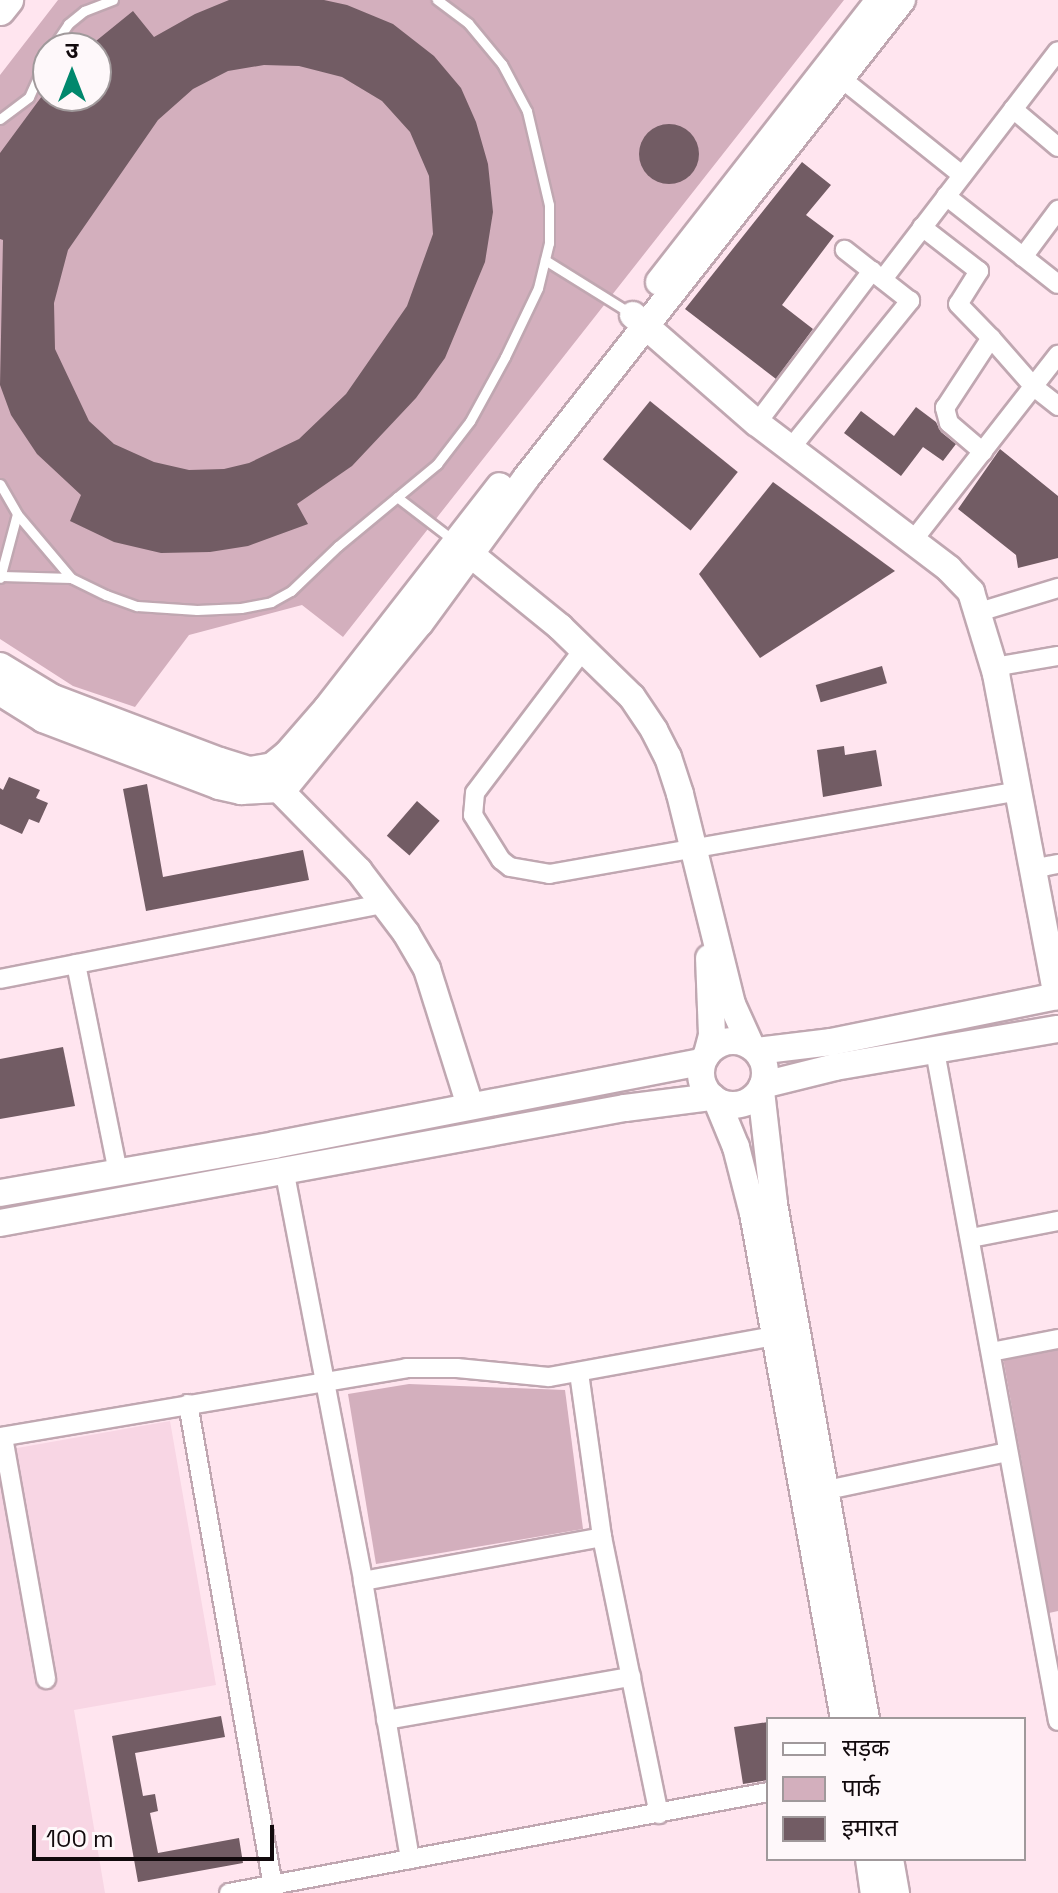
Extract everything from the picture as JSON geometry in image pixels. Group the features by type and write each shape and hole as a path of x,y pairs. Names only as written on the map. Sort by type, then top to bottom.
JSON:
{"main road":[{"path":"0,10 8,0"}],"street":[{"path":"0,692 43,719 219,786 241,791 279,789 288,784 345,715 464,548 879,0"},
{"path":"639,320 842,79 902,0"},
{"path":"757,423 878,275 922,227 1058,51"},
{"path":"842,79 962,175"},
{"path":"1013,109 1058,147"},
{"path":"946,196 1058,284"},
{"path":"1023,257 1058,210"},
{"path":"922,227 979,271 958,304 1034,387 1058,406"},
{"path":"790,449 910,301 845,250"},
{"path":"0,1193 705,1058 722,1042 742,1042 754,1048 831,1042 1057,996 994,667 971,592 949,569 757,423 639,320"},
{"path":"983,452 949,423 945,408 991,338"},
{"path":"911,543 1058,355"},
{"path":"464,548 529,598 632,697 654,730 676,782 732,1004 765,1069 762,1088 786,1334 844,1717"},
{"path":"0,666 53,698 220,761 250,770 272,766 287,754 464,548"},
{"path":"979,612 1058,588"},
{"path":"583,650 475,793 473,815 501,860 510,867 549,874 1016,792"},
{"path":"994,667 1058,656"},
{"path":"259,769 318,825 387,903 427,969 470,1105"},
{"path":"1032,869 1058,864"},
{"path":"0,979 387,903"},
{"path":"710,924 712,1035 701,1079 715,1099 736,1147 827,1490 866,1717"},
{"path":"76,964 118,1172"},
{"path":"0,1223 625,1108 715,1099 738,1105 762,1088 835,1067 1058,1029"},
{"path":"935,1051 1007,1452 1049,1622 1058,1721"},
{"path":"284,1169 363,1581 410,1859"},
{"path":"971,1238 1058,1221"},
{"path":"46,1679 2,1437 406,1368 457,1368 549,1377 786,1334"},
{"path":"991,1352 1058,1339"},
{"path":"579,1373 602,1537 659,1814"},
{"path":"188,1404 273,1889"},
{"path":"827,1490 1007,1452"},
{"path":"363,1581 602,1537"},
{"path":"386,1720 631,1677"},
{"path":"229,1893 273,1889 410,1859 766,1792"},
{"path":"869,1861 874,1893"},
{"path":"890,1861 896,1893"}],"lane":[{"path":"63,32 84,11 113,0"},
{"path":"17,514 1,577 71,578 137,606 197,610 271,602 291,591 437,464 470,421 538,288 549,243 549,205 527,111 502,64 468,23 437,0"},
{"path":"0,119 29,97 32,90"},
{"path":"545,260 639,320"},
{"path":"0,484 17,514 71,578"},
{"path":"397,497 464,548"}],"shaded area":[{"path":"170,1421 216,1685 74,1710 105,1893 0,1893 0,1451"}],"green space":[{"path":"58,0 844,0 343,637 302,605 189,635 135,707 73,686 0,639 0,75 32,34 32,112 112,112 112,32 33,32"},
{"path":"1058,1348 1058,1611 1049,1613 1003,1358"},
{"path":"409,1384 565,1390 583,1529 376,1564 348,1394"}],"building":[{"path":"229,0 324,0 347,5 393,24 434,56 461,88 476,122 488,164 493,212 485,262 445,358 416,398 352,466 297,504 308,524 248,546 210,552 161,553 114,542 70,521 81,495 37,454 11,415 0,385 3,240 0,239 0,153 32,110 32,112 112,112 112,32 107,32 133,11 154,37 195,14","holes":["264,65 299,66 342,77 382,101 410,132 429,176 433,234 407,306 346,394 299,439 249,463 224,469 189,470 154,462 114,444 89,421 55,349 54,303 68,250 158,120 193,89 228,71"]},
{"path":"669,124 691,132 699,154 691,176 669,184 647,176 639,154 647,132"},
{"path":"802,162 831,185 806,215 834,236 782,305 813,329 776,379 685,309"},
{"path":"650,401 738,472 691,530 603,459"},
{"path":"916,407 936,422 941,432 956,444 943,461 923,447 901,476 844,433 861,411 894,436"},
{"path":"1000,449 1058,496 1058,558 1018,568 1016,555 958,509"},
{"path":"773,482 895,571 760,658 699,574"},
{"path":"882,666 887,683 821,702 816,685"},
{"path":"844,746 845,755 876,750 882,786 823,797 817,750"},
{"path":"9,777 40,790 36,798 48,803 39,823 29,819 22,834 0,824 0,788 3,790"},
{"path":"147,784 163,877 303,850 309,880 146,911 123,789"},
{"path":"417,801 440,821 409,855 387,836"},
{"path":"63,1047 75,1106 0,1119 0,1059"},
{"path":"221,1716 225,1737 135,1753 143,1796 155,1794 158,1811 150,1813 158,1853 239,1838 243,1863 138,1882 112,1736"},
{"path":"766,1722 766,1780 743,1784 734,1727"}]}
